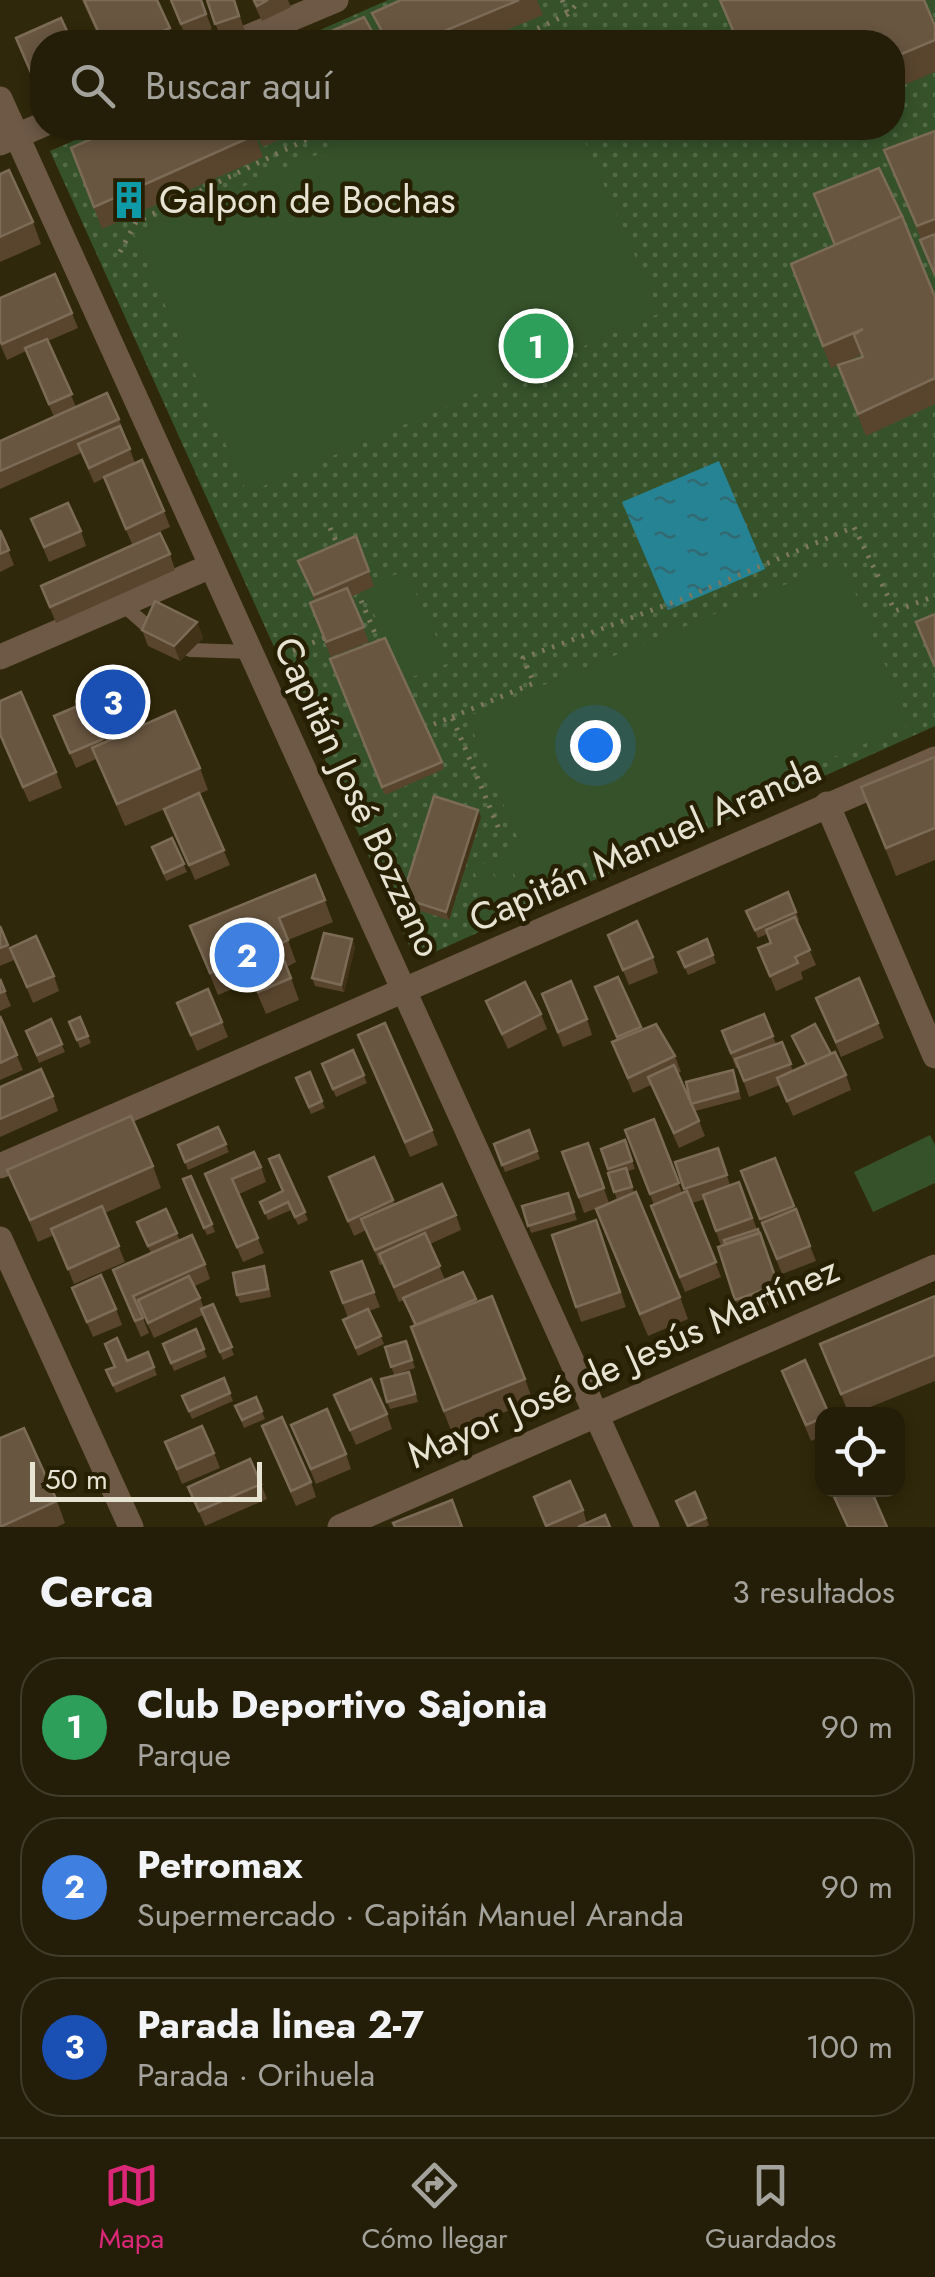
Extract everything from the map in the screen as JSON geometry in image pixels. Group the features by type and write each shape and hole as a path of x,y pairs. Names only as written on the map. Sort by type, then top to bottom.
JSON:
{"street":[{"path":"265,30 336,0"},
{"name":"Capitán José Bozzano","path":"0,98 9,139 251,652 647,1527"},
{"path":"0,657 210,566"},
{"name":"Capitán Manuel Aranda","path":"0,1166 935,759"},
{"path":"827,804 935,1056"},
{"path":"0,1238 131,1527"},
{"name":"Mayor José de Jesús Martínez","path":"340,1527 935,1266"}],"lane":[{"path":"122,604 154,632"},
{"path":"190,650 251,652"}],"path":[{"path":"562,0 568,14"},
{"path":"534,30 568,14 580,0"},
{"path":"120,252 136,222 305,140"},
{"path":"418,731 534,683 523,658 854,527 895,611 935,596"},
{"path":"330,528 346,565"},
{"path":"354,583 383,651"},
{"path":"293,651 334,634"},
{"path":"452,716 501,834"}],"green space":[{"path":"388,0 935,0 935,726 426,956 411,950 50,151 75,140 905,140 905,30 320,30"},
{"path":"351,140 584,140 660,313 247,493 134,234"},
{"path":"842,561 910,725 536,881 539,888 524,895 505,854 519,847 523,851 467,717"},
{"path":"405,571 449,663 404,680 362,587"},
{"path":"504,855 522,896 491,910 473,869 487,862 503,894 489,862"},
{"path":"930,1135 935,1145 935,1183 873,1212 854,1172"}],"water":[{"path":"719,461 765,569 668,610 622,502"}],"building":[{"path":"84,0 157,0 170,28 165,30 98,30"},
{"path":"171,0 201,0 206,14 181,24"},
{"path":"207,0 234,0 239,16 215,24"},
{"path":"401,0 519,0 447,30 381,30 372,13"},
{"path":"720,0 924,0 935,26 935,40 905,53 905,30 733,30"},
{"path":"364,17 371,30 334,30"},
{"path":"61,18 66,30 34,30"},
{"path":"30,32 30,70 16,38"},
{"path":"935,131 935,219 917,226 884,150"},
{"path":"89,140 244,140 94,207 71,148"},
{"path":"879,168 902,216 835,245 814,194"},
{"path":"9,170 33,222 0,237 0,174"},
{"path":"902,216 935,297 935,378 858,414 838,365 863,357 854,335 863,329 823,346 791,264"},
{"path":"935,234 935,275 920,240"},
{"path":"55,274 72,313 2,344 0,298"},
{"path":"47,339 72,394 49,404 25,348"},
{"path":"107,393 119,419 0,471 0,441"},
{"path":"120,426 130,449 89,468 78,444"},
{"path":"142,460 164,511 126,529 104,477"},
{"path":"68,503 81,531 44,547 31,519"},
{"path":"0,530 9,550 0,554"},
{"path":"160,533 170,554 50,607 41,586"},
{"path":"356,536 369,571 314,595 298,561"},
{"path":"347,588 364,627 326,642 310,603"},
{"path":"155,601 197,622 174,646 142,630"},
{"path":"935,614 935,667 916,622"},
{"path":"385,638 442,762 382,787 330,659"},
{"path":"124,673 144,719 105,736 85,690"},
{"path":"21,692 56,772 23,787 0,734 0,701"},
{"path":"87,702 103,739 70,753 54,716"},
{"path":"175,711 200,768 117,804 92,748"},
{"path":"935,757 935,828 886,848 861,787"},
{"path":"199,793 224,850 189,865 164,809"},
{"path":"434,796 478,810 446,912 402,898"},
{"path":"172,838 184,864 164,873 152,847"},
{"path":"315,875 325,900 279,918 288,940 278,945 291,978 258,992 244,959 210,973 190,926"},
{"path":"788,892 796,912 755,930 746,911"},
{"path":"795,917 810,950 795,957 798,963 770,976 758,948 771,943 766,930"},
{"path":"637,921 653,957 623,970 608,935"},
{"path":"0,926 8,945 0,948"},
{"path":"324,933 352,939 341,985 312,978"},
{"path":"36,936 54,976 27,987 10,948"},
{"path":"707,939 713,955 685,967 678,952"},
{"path":"618,977 641,1027 617,1037 595,987"},
{"path":"859,978 878,1023 836,1042 816,998"},
{"path":"571,981 587,1019 558,1032 542,994"},
{"path":"525,982 541,1014 502,1034 486,1001"},
{"path":"208,989 222,1022 191,1035 177,1003"},
{"path":"764,1014 773,1036 731,1053 722,1031"},
{"path":"0,1016 17,1055 0,1063"},
{"path":"80,1017 88,1036 77,1040 69,1022"},
{"path":"51,1019 62,1044 37,1055 26,1031"},
{"path":"385,1023 432,1130 405,1142 358,1035"},
{"path":"656,1024 675,1056 628,1078 612,1042"},
{"path":"815,1024 831,1054 807,1065 792,1036"},
{"path":"782,1042 791,1064 744,1081 735,1059"},
{"path":"353,1050 364,1075 333,1089 322,1064"},
{"path":"835,1052 846,1075 787,1101 777,1078"},
{"path":"674,1065 699,1121 674,1133 648,1077"},
{"path":"41,1069 53,1096 0,1119 0,1087"},
{"path":"733,1070 738,1091 691,1104 686,1082"},
{"path":"310,1072 322,1101 309,1107 296,1078"},
{"path":"131,1116 153,1166 30,1220 7,1170"},
{"path":"654,1119 679,1183 650,1194 625,1130"},
{"path":"218,1127 226,1144 185,1162 178,1145"},
{"path":"529,1130 537,1151 502,1165 494,1144"},
{"path":"625,1140 632,1161 608,1169 601,1149"},
{"path":"588,1143 604,1188 579,1197 562,1152"},
{"path":"718,1148 727,1175 684,1189 675,1162"},
{"path":"254,1152 261,1167 232,1179 258,1238 237,1247 205,1174"},
{"path":"279,1155 305,1212 295,1217 288,1202 265,1213 260,1202 283,1191 269,1159"},
{"path":"374,1157 393,1200 348,1221 329,1177"},
{"path":"775,1158 794,1206 760,1219 741,1171"},
{"path":"626,1168 632,1187 614,1192 608,1173"},
{"path":"191,1176 212,1224 204,1228 183,1179"},
{"path":"739,1182 752,1218 716,1231 703,1195"},
{"path":"442,1184 456,1215 375,1250 361,1219"},
{"path":"687,1191 716,1262 680,1277 651,1206"},
{"path":"636,1192 680,1297 640,1314 596,1209"},
{"path":"568,1193 574,1212 528,1226 522,1206"},
{"path":"102,1206 119,1246 68,1269 51,1229"},
{"path":"166,1209 177,1233 148,1246 137,1222"},
{"path":"796,1209 810,1246 777,1259 762,1223"},
{"path":"596,1220 620,1292 576,1307 552,1235"},
{"path":"758,1229 759,1233 725,1244 724,1240"},
{"path":"425,1233 440,1266 394,1287 379,1254"},
{"path":"760,1233 778,1285 735,1300 718,1247"},
{"path":"192,1235 205,1264 133,1296 143,1318 135,1321 113,1270"},
{"path":"362,1261 374,1292 343,1303 331,1272"},
{"path":"264,1266 268,1289 237,1295 233,1273"},
{"path":"463,1272 476,1299 416,1325 403,1298"},
{"path":"101,1275 116,1309 87,1322 72,1288"},
{"path":"189,1276 200,1298 148,1323 138,1300"},
{"path":"492,1296 525,1379 444,1411 411,1327"},
{"path":"935,1296 935,1355 841,1394 820,1344"},
{"path":"213,1304 232,1347 220,1352 201,1309"},
{"path":"368,1309 381,1336 356,1348 343,1320"},
{"path":"196,1329 204,1349 171,1363 163,1344"},
{"path":"117,1338 127,1361 148,1352 154,1367 113,1385 106,1370 115,1367 105,1344"},
{"path":"406,1341 412,1360 391,1367 385,1347"},
{"path":"805,1360 826,1407 815,1407 815,1421 806,1425 782,1371"},
{"path":"409,1372 415,1394 387,1402 381,1379"},
{"path":"224,1378 230,1393 189,1411 182,1396"},
{"path":"371,1379 387,1414 350,1430 334,1395"},
{"path":"256,1397 262,1411 242,1420 235,1406"},
{"path":"327,1409 346,1454 311,1469 291,1425"},
{"path":"282,1417 311,1482 291,1491 262,1426"},
{"path":"202,1426 214,1453 177,1469 165,1442"},
{"path":"24,1428 57,1501 0,1527 0,1438"},
{"path":"250,1459 261,1484 199,1511 188,1487"},
{"path":"570,1481 583,1510 546,1526 534,1497"},
{"path":"695,1492 706,1518 688,1526 676,1501"},
{"path":"834,1497 874,1497 887,1527 848,1527"},
{"path":"452,1500 462,1527 395,1527 393,1523"},
{"path":"605,1515 610,1527 578,1527"}],"place":[{"name":"Galpon de Bochas","path":"129,200"},
{"name":"Club Deportivo Sajonia","path":"536,346"},
{"name":"Parada linea 2-7","path":"113,702"},
{"name":"Petromax","path":"247,955"}]}
